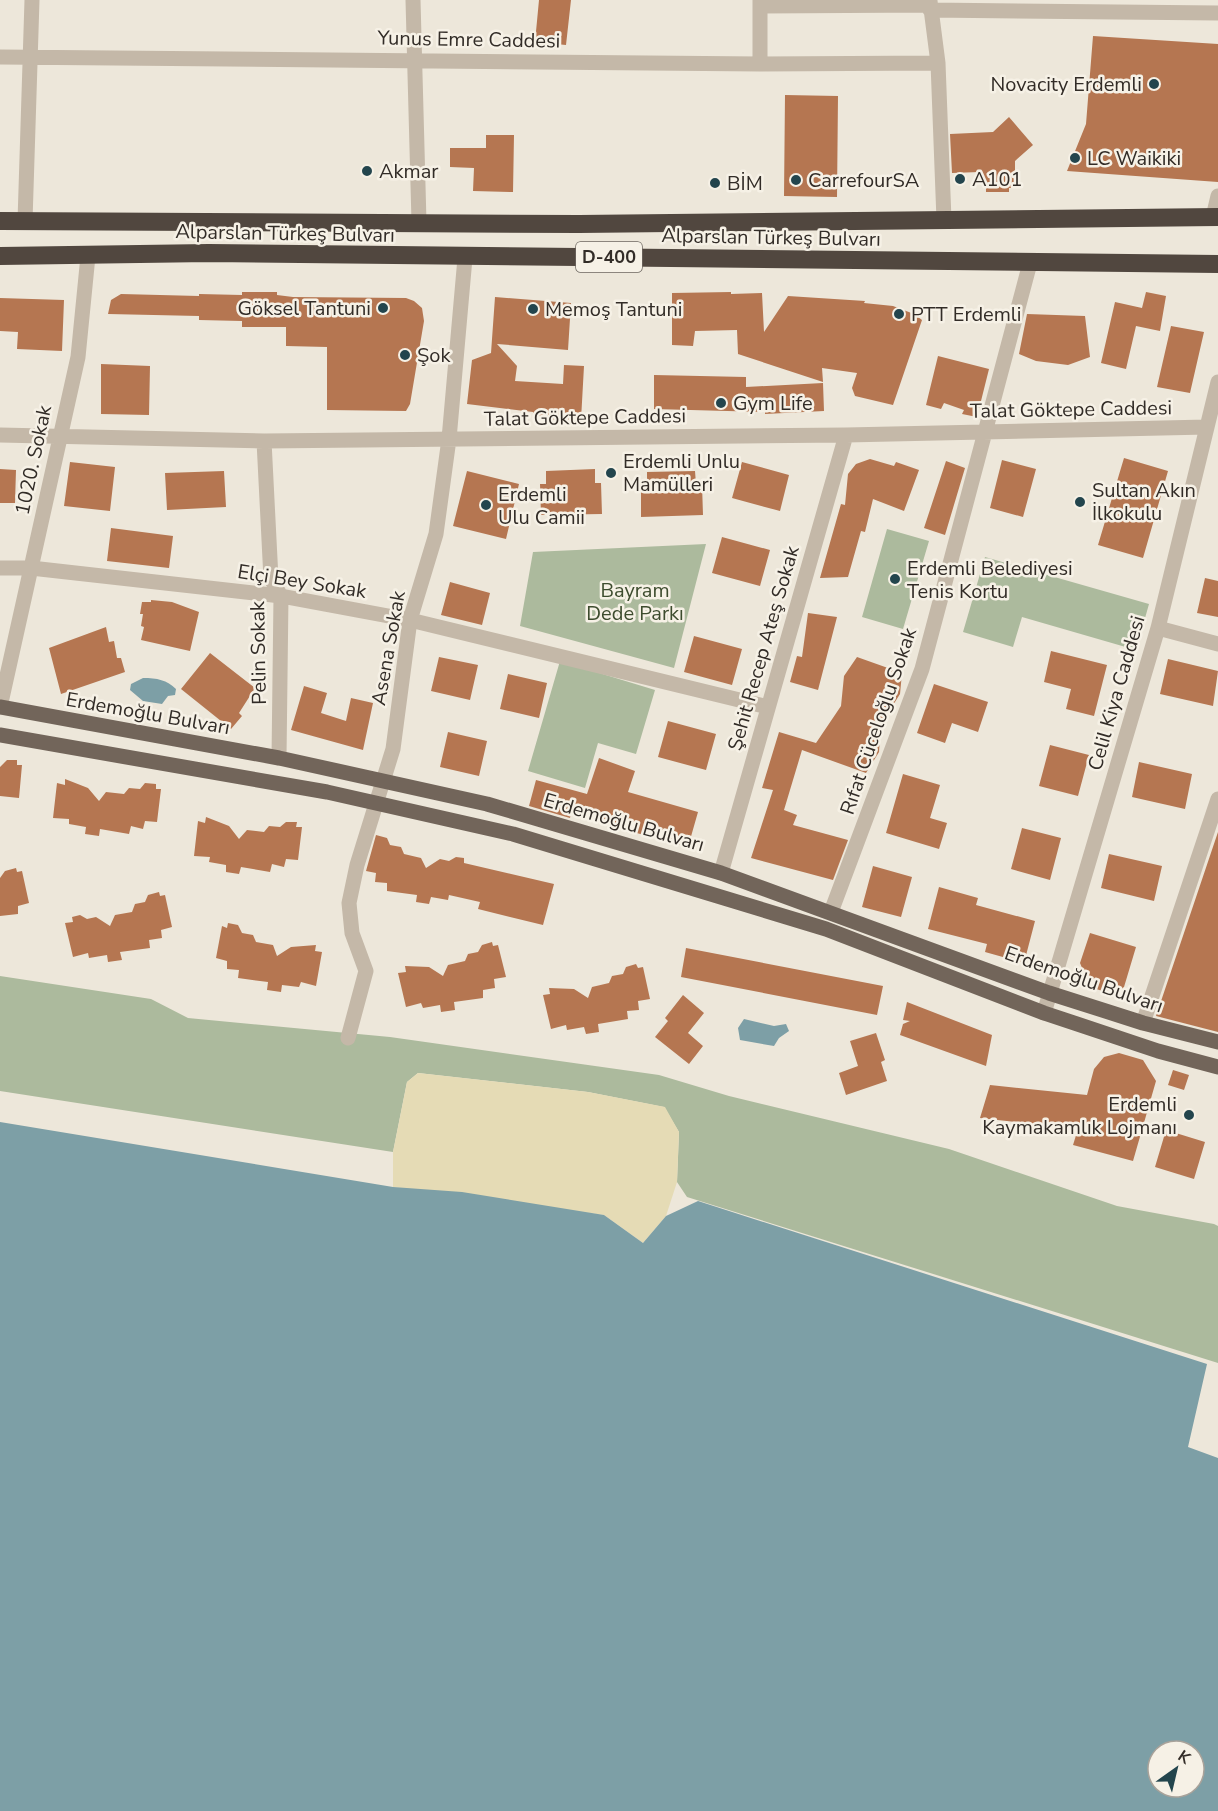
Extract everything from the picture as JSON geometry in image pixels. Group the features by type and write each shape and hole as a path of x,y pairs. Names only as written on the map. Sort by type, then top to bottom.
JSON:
{"highway":[{"name":"Alparslan Türkeş Bulvarı","path":"0,220 579,224 1216,217"},
{"name":"Alparslan Türkeş Bulvarı","path":"0,256 209,253 465,258 1218,264"}],"main road":[{"name":"Erdemoğlu Bulvarı","path":"0,707 279,758 487,804 721,873 1049,993 1143,1023 1218,1042"},
{"path":"0,735 327,792 513,834 826,929 1044,1013 1158,1051 1218,1067"}],"street":[{"path":"25,221 32,0"},
{"path":"413,0 418,222"},
{"path":"760,64 760,3 1218,13"},
{"path":"930,5 938,63 944,220"},
{"name":"Yunus Emre Caddesi","path":"0,57 413,59 760,64 938,63"},
{"path":"1216,217 1218,196"},
{"name":"1020. Sokak","path":"0,707 78,357 88,256"},
{"name":"Asena Sokak","path":"348,1038 366,971 352,933 349,903 357,865 393,749 410,620 436,534 449,439 465,258"},
{"name":"Rıfat Cüceloğlu Sokak","path":"831,912 922,669 1030,263"},
{"name":"Celil Kiya Caddesi","path":"1044,1013 1158,628 1217,391"},
{"name":"Talat Göktepe Caddesi","path":"0,435 264,441 985,433 1207,427"},
{"name":"Şehit Recep Ateş Sokak","path":"721,873 846,435"},
{"name":"Pelin Sokak","path":"264,441 271,579 281,596 279,758"},
{"name":"Elçi Bey Sokak","path":"0,568 32,568 281,596 410,620 768,707"},
{"path":"1158,628 1218,644"},
{"path":"1143,1023 1218,799"}],"green space":[{"name":"Erdemli Belediyesi Tenis Kortu","path":"887,529 929,541 903,629 862,617"},
{"name":"Bayram Dede Parkı","path":"706,544 674,668 520,626 533,552"},
{"path":"985,557 1149,604 1136,650 1022,617 1013,647 963,632"},
{"name":"Bayram Dede Parkı","path":"560,661 655,690 636,754 598,743 585,788 528,771"},
{"path":"0,976 151,999 188,1018 390,1037 659,1075 729,1096 949,1149 1117,1206 1214,1224 1218,1226 1218,1363 687,1197 677,1182 679,1132 664,1107 588,1092 418,1073 407,1082 393,1152 0,1091"}],"sand":[{"path":"418,1073 588,1092 665,1107 679,1132 677,1182 666,1216 643,1243 604,1215 393,1187 393,1152 407,1082"}],"water":[{"path":"143,678 169,683 176,689 175,695 168,696 162,704 143,701 130,690 131,684"},
{"path":"744,1019 774,1026 786,1024 789,1031 779,1038 774,1046 740,1040 738,1028"},
{"path":"0,1122 393,1187 462,1192 604,1215 643,1243 666,1216 698,1201 1207,1364 1188,1447 1218,1458 1218,1811 0,1811"}],"building":[{"path":"539,0 571,0 566,45 535,42"},
{"name":"Novacity Erdemli","path":"1093,36 1218,44 1218,182 1067,171 1086,124"},
{"path":"785,95 838,96 837,197 784,196"},
{"path":"1009,117 1033,145 1015,161 1015,188 1009,188 1009,192 986,192 986,183 978,183 979,172 952,173 950,134 993,132"},
{"path":"486,135 514,135 513,192 473,191 474,168 450,167 450,148 486,148"},
{"path":"242,292 277,292 277,295 293,297 406,298 414,301 422,308 424,321 410,404 406,411 327,410 327,347 286,346 286,327 242,327 242,321 199,320 199,316 108,314 111,300 121,294 199,296 199,294 242,295"},
{"path":"731,292 731,294 762,293 764,332 788,296 865,301 864,303 893,306 914,314 922,320 893,405 855,396 852,388 857,373 822,368 823,382 738,354 737,330 695,331 693,346 672,345 672,293"},
{"path":"1146,292 1166,296 1160,331 1136,326 1126,369 1101,363 1115,302 1142,308"},
{"path":"495,297 571,303 568,350 497,344 517,366 515,381 563,384 564,365 584,366 581,420 537,419 533,412 467,404 472,360 491,353"},
{"path":"0,298 64,300 62,351 17,349 18,332 0,331"},
{"path":"1027,314 1085,316 1090,357 1068,365 1036,361 1019,354"},
{"path":"1171,326 1204,332 1190,393 1157,387"},
{"path":"938,356 989,369 977,417 962,414 964,410 944,403 941,409 926,405"},
{"path":"101,364 150,366 149,415 101,414"},
{"path":"654,375 746,377 746,387 823,383 824,411 765,414 765,412 654,409"},
{"path":"1124,458 1168,471 1143,558 1098,545"},
{"path":"870,459 894,466 896,462 919,470 904,511 873,499 865,532 861,531 848,577 820,578 841,504 845,505 848,474 856,464"},
{"path":"1002,460 1036,469 1023,517 990,508"},
{"path":"946,461 965,468 945,535 924,528"},
{"path":"70,462 115,467 110,511 64,506"},
{"path":"742,462 789,475 780,511 732,498"},
{"path":"0,469 16,470 15,503 0,503"},
{"path":"595,469 595,483 601,483 602,514 541,515 540,484 546,484 546,471"},
{"path":"224,471 226,507 167,510 165,473"},
{"name":"Erdemli Ulu Camii","path":"467,471 519,484 506,539 453,526"},
{"path":"695,471 696,484 702,484 703,515 641,517 641,486 647,486 647,472"},
{"path":"111,528 173,536 169,568 107,561"},
{"path":"722,537 770,550 760,586 712,573"},
{"path":"1205,578 1218,581 1218,617 1197,613"},
{"path":"450,582 490,593 482,625 441,615"},
{"path":"151,600 172,602 199,612 190,651 141,640 144,627 141,626 143,614 140,614 142,602 151,602"},
{"path":"808,613 837,617 818,690 790,682 797,656 802,657"},
{"path":"106,627 109,642 114,641 117,658 121,658 125,672 61,694 49,648"},
{"path":"694,636 742,649 732,685 684,672"},
{"path":"1051,651 1107,665 1094,716 1066,709 1071,689 1044,682"},
{"path":"210,653 255,688 239,713 242,716 231,729 181,689"},
{"path":"439,657 478,665 470,700 431,691"},
{"path":"857,657 902,673 900,694 881,724 879,752 866,773 802,750 784,810 797,815 793,825 848,840 833,880 751,858 773,790 762,788 779,732 816,743 841,706 844,676"},
{"path":"1168,659 1218,671 1213,706 1160,694"},
{"path":"508,674 547,683 539,718 500,709"},
{"path":"934,684 988,702 978,732 952,723 945,743 917,733"},
{"path":"304,686 327,693 321,713 346,721 351,698 373,703 363,750 291,730"},
{"path":"668,721 716,734 706,770 658,757"},
{"path":"448,732 487,741 479,776 440,767"},
{"path":"1050,745 1089,755 1078,796 1039,786"},
{"path":"599,758 635,771 628,792 698,812 688,847 633,832 634,829 572,808 570,818 529,806 536,780 587,794"},
{"path":"7,760 17,760 17,765 22,765 19,798 0,796 0,767"},
{"path":"1139,762 1192,774 1185,809 1132,797"},
{"path":"903,774 940,785 930,818 947,823 939,849 886,833"},
{"path":"65,779 88,788 99,801 106,792 124,794 129,788 140,789 145,783 156,784 156,789 161,789 157,822 145,821 143,829 131,826 129,834 100,829 99,836 85,834 86,827 69,824 69,819 53,818 57,783 65,785"},
{"path":"206,817 229,826 239,839 247,830 264,832 269,826 280,827 286,822 297,822 296,827 302,827 298,860 286,859 284,867 272,864 270,872 241,867 239,874 226,872 226,865 209,862 210,857 194,856 198,821 205,823"},
{"path":"1022,828 1061,838 1050,880 1011,869"},
{"path":"1218,832 1218,1032 1156,1016"},
{"path":"376,835 387,838 390,845 401,847 404,854 421,858 426,868 440,859 449,861 456,857 464,858 464,863 554,884 543,925 478,909 480,902 449,895 448,900 431,897 429,904 416,902 417,895 387,891 387,883 375,882 376,873 366,871"},
{"path":"1109,854 1162,866 1154,901 1101,888"},
{"path":"873,866 912,877 901,917 862,907"},
{"path":"16,868 17,872 22,871 29,903 18,906 18,914 0,916 0,878 5,871"},
{"path":"939,887 978,898 976,905 1035,921 1024,963 985,952 987,944 928,929"},
{"path":"159,892 160,896 165,895 172,927 161,930 162,938 149,940 150,948 120,952 122,960 108,962 107,955 89,958 88,953 73,957 65,923 73,922 72,917 80,915 87,919 96,917 110,926 115,915 132,912 135,904 145,902 148,895"},
{"path":"228,923 238,925 242,933 253,935 256,942 273,945 277,956 291,947 316,945 315,951 322,952 316,986 301,982 299,987 282,985 281,992 267,990 268,982 238,978 239,970 227,969 227,961 216,958 222,926 227,928"},
{"path":"1090,933 1136,947 1121,997 1090,987 1080,963"},
{"path":"492,942 493,946 498,945 506,977 494,979 495,988 483,990 483,998 454,1002 455,1010 441,1012 440,1005 423,1008 421,1003 406,1007 398,973 406,972 405,966 429,967 443,976 448,965 465,961 468,954 478,952 482,945"},
{"path":"686,948 883,986 877,1015 681,977"},
{"path":"636,964 638,968 643,967 650,999 638,1001 639,1010 627,1011 628,1019 598,1024 599,1032 586,1034 584,1027 567,1030 566,1025 551,1029 543,995 550,994 549,988 574,989 588,998 592,987 609,983 612,976 623,974 626,967"},
{"path":"683,995 704,1013 688,1033 703,1046 689,1064 655,1037 668,1021 665,1018"},
{"path":"907,1002 992,1035 986,1066 900,1035 903,1024 910,1021 903,1020"},
{"path":"876,1033 885,1060 881,1062 887,1081 846,1095 839,1073 858,1066 850,1041"},
{"path":"1119,1053 1143,1060 1156,1081 1133,1161 1073,1145 1078,1129 980,1118 990,1085 1087,1095 1094,1069 1104,1057"},
{"path":"1173,1070 1189,1075 1184,1090 1168,1085"},
{"name":"Erdemli Kaymakamlık Lojmanı","path":"1166,1130 1205,1142 1194,1179 1155,1167"}],"place":[{"name":"Novacity Erdemli","path":"1154,84"},
{"name":"LC Waikiki","path":"1075,158"},
{"name":"Akmar","path":"367,171"},
{"name":"A101","path":"960,179"},
{"name":"CarrefourSA","path":"796,180"},
{"name":"BİM","path":"715,183"},
{"name":"Göksel Tantuni","path":"383,308"},
{"name":"Memoş Tantuni","path":"533,309"},
{"name":"PTT Erdemli","path":"899,314"},
{"name":"Şok","path":"405,355"},
{"name":"Gym Life","path":"721,403"},
{"name":"Erdemli Unlu Mamülleri","path":"611,473"},
{"name":"Sultan Akın İlkokulu","path":"1080,502"},
{"name":"Erdemli Ulu Camii","path":"486,505"},
{"name":"Erdemli Belediyesi Tenis Kortu","path":"895,579"},
{"name":"Erdemli Kaymakamlık Lojmanı","path":"1189,1115"}]}
